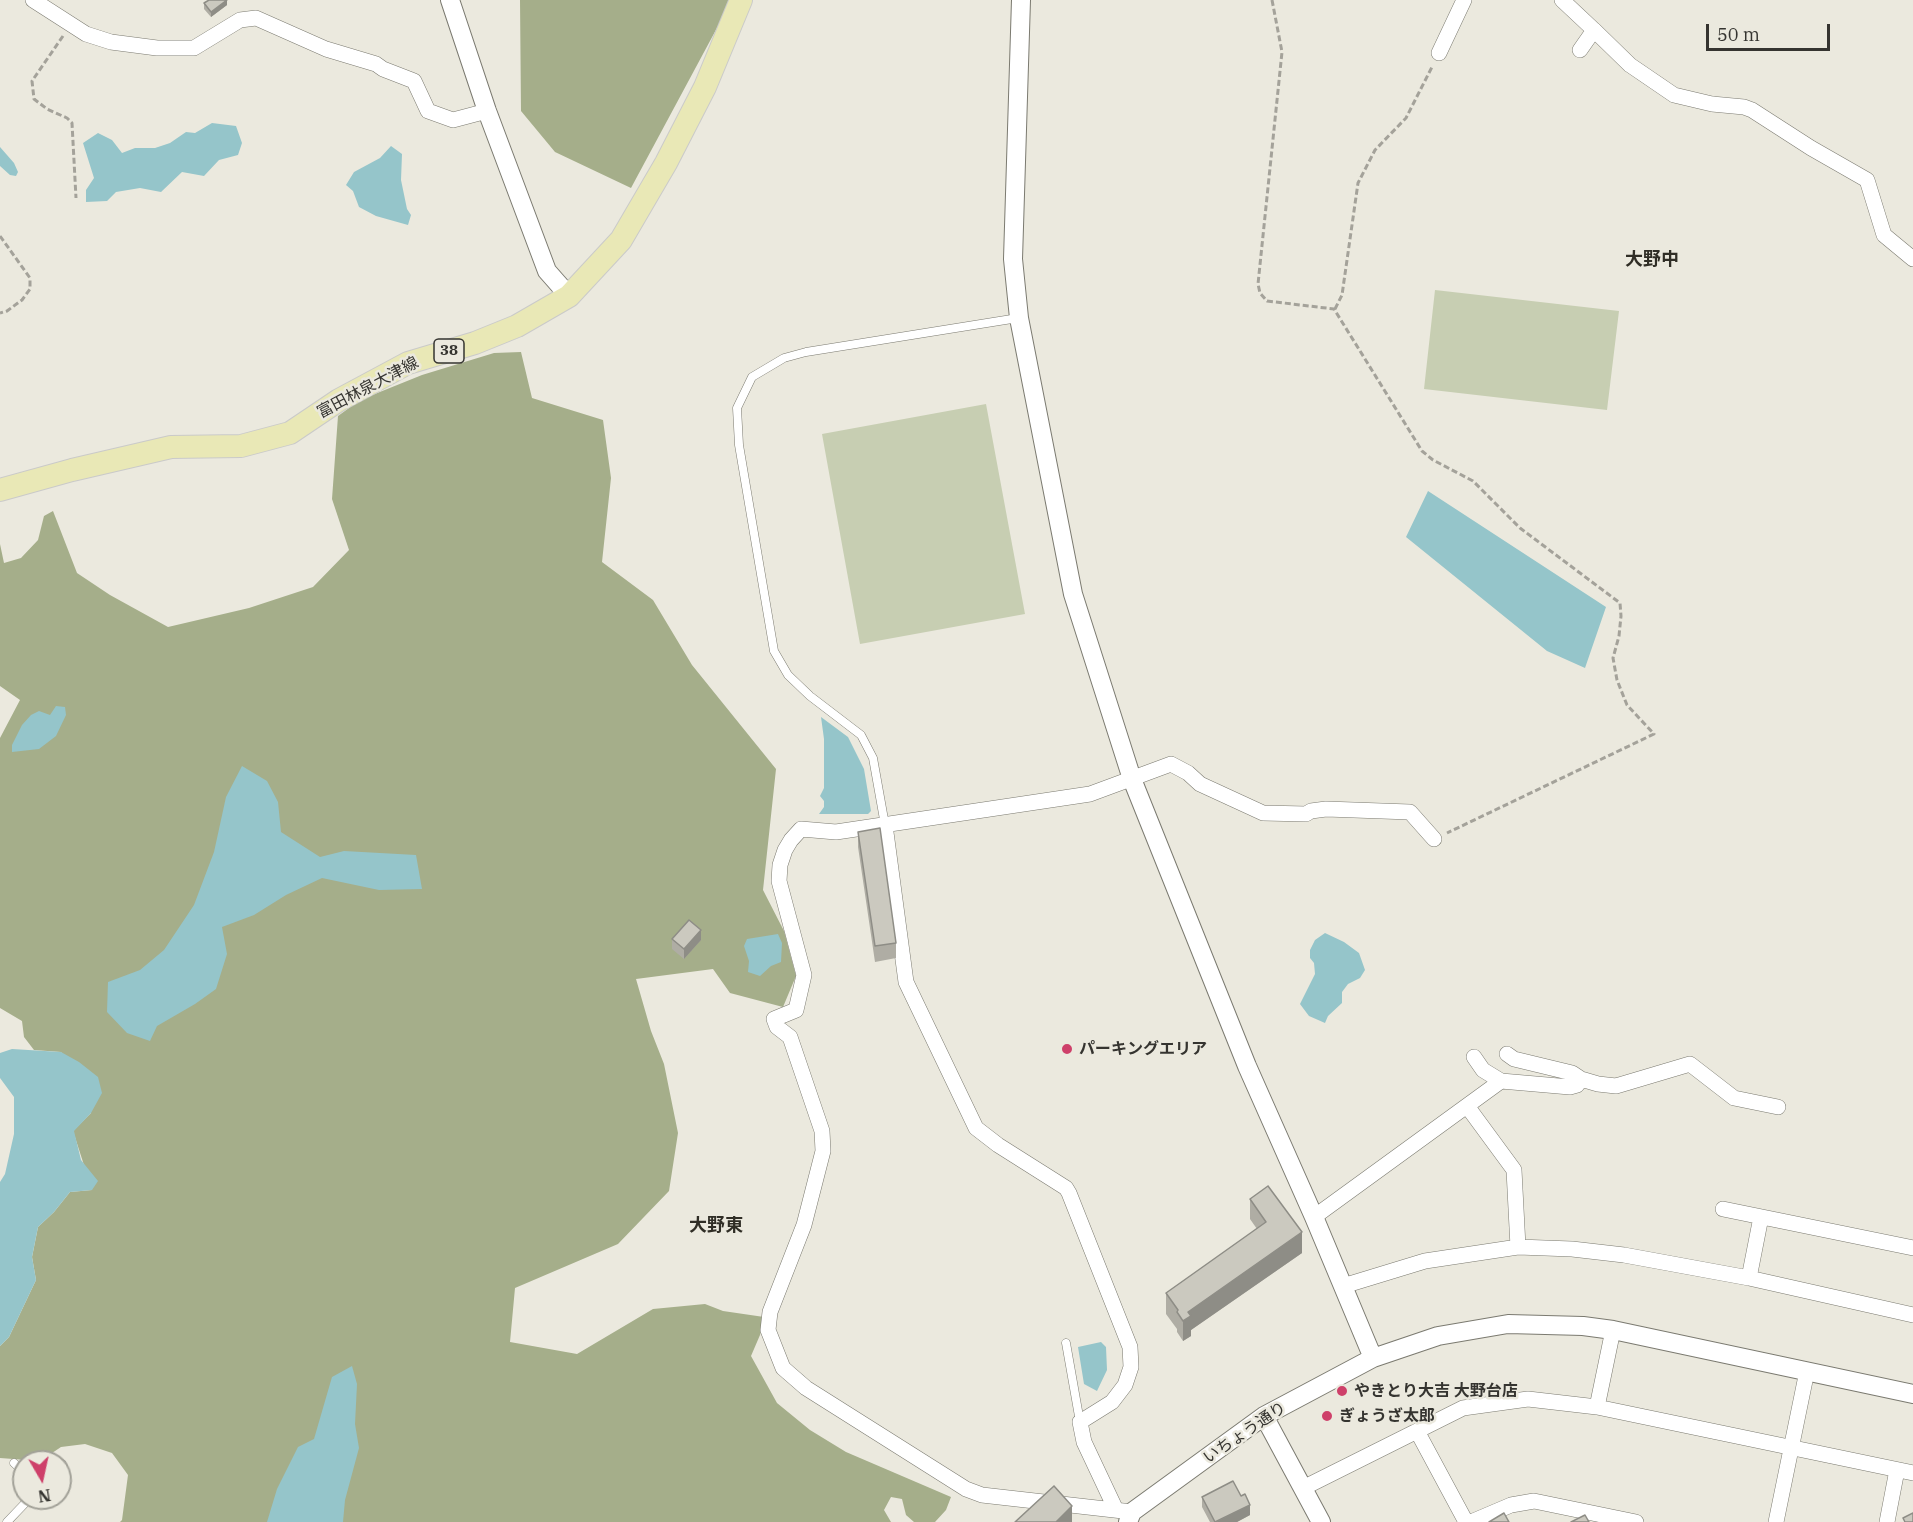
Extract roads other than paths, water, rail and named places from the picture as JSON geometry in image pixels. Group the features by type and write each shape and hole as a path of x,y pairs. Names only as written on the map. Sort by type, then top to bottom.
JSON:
{"main road":[{"name":"富田林泉大津線","path":"0,490 72,470 171,447 242,446 290,433 339,400 408,363 475,343 517,326 569,296 621,240 666,163 705,87 741,0"}],"street":[{"path":"33,0 87,34 111,42 157,48 194,48 240,20 256,18 326,48 376,64 414,81 428,111 453,120 487,111"},
{"path":"450,0 487,111 547,271 569,296"},
{"path":"1021,0 1013,259 1019,318 1073,594 1132,779 1247,1066 1373,1358"},
{"path":"1439,53 1464,0"},
{"path":"1562,0 1630,65 1674,95 1752,110 1810,148 1868,180 1884,235 1913,258"},
{"path":"1580,50 1594,30"},
{"path":"1125,1515 982,1495 966,1489 806,1388 783,1368 768,1330 770,1312 804,1226 823,1151 822,1131 790,1037 777,1027 774,1019 796,1010 804,975 779,881 780,865 791,840 801,829 836,832 1090,794 1171,764 1188,773 1200,784 1263,813 1306,814 1326,809 1410,812 1434,839"},
{"path":"885,825 906,982 976,1128 998,1145 1066,1188 1130,1347 1131,1367 1125,1385 1112,1402 1080,1422 1084,1442 1125,1515"},
{"path":"1507,1054 1514,1059 1572,1073 1581,1079 1598,1084 1616,1086 1690,1064 1734,1098 1778,1107"},
{"path":"1474,1057 1483,1070 1501,1081 1570,1087 1577,1085 1581,1079"},
{"path":"1314,1217 1501,1081"},
{"path":"1467,1106 1514,1170 1518,1247"},
{"path":"1723,1209 1913,1248"},
{"path":"1749,1278 1761,1217"},
{"path":"1343,1286 1425,1261 1518,1247 1572,1249 1624,1255 1749,1278 1913,1315"},
{"name":"いちょう通り","path":"1125,1515 1264,1416 1373,1358 1438,1336 1508,1324 1583,1326 1613,1330 1913,1394"},
{"path":"1597,1407 1613,1330"},
{"path":"1776,1522 1807,1371"},
{"path":"1303,1488 1463,1408 1527,1399 1597,1407 1913,1473"},
{"path":"1264,1416 1321,1522"},
{"path":"1418,1431 1469,1522 1511,1505 1534,1501 1625,1521"},
{"path":"1887,1522 1898,1470"}],"lane":[{"path":"885,825 873,758 861,735 810,696 788,675 774,651 739,445 737,408 752,377 784,358 806,352 1019,318"},
{"path":"1066,1343 1080,1422"},
{"path":"7,1522 18,1510"}],"water":[{"path":"212,123 236,126 242,143 238,155 219,160 204,176 182,172 161,192 140,188 116,192 107,201 86,202 86,190 94,178 83,143 98,133 112,140 122,153 135,148 155,148 170,143 186,132 195,133"},
{"path":"391,146 402,154 401,180 407,209 411,215 408,225 376,216 359,207 353,191 346,185 354,172 380,158"},
{"path":"0,147 14,163 18,172 16,176 10,175 0,166"},
{"path":"1428,491 1606,607 1585,668 1547,651 1406,537"},
{"path":"56,706 65,707 66,715 56,736 39,749 12,752 12,745 22,725 31,715 39,711 50,715"},
{"path":"821,717 848,737 864,769 871,811 868,814 819,814 824,807 824,801 820,796 824,788 824,739"},
{"path":"242,766 267,781 278,802 281,832 320,857 344,851 416,855 422,889 379,890 322,878 286,895 254,915 222,927 227,954 216,989 157,1026 150,1041 127,1033 107,1012 108,982 140,970 164,950 194,905 214,852 226,797"},
{"path":"1325,933 1344,942 1359,953 1365,970 1360,978 1348,984 1342,992 1342,1003 1328,1016 1325,1023 1309,1016 1300,1004 1315,974 1310,950 1315,940"},
{"path":"778,934 782,943 781,962 771,966 760,976 748,972 749,961 744,946 747,939"},
{"path":"12,1049 61,1052 98,1077 102,1093 91,1113 74,1131 81,1160 98,1181 92,1190 70,1192 38,1227 32,1257 36,1280 9,1337 0,1346 0,1182 5,1174 14,1134 14,1097 0,1078 0,1053"},
{"path":"1101,1342 1106,1347 1107,1370 1097,1391 1084,1384 1078,1347"},
{"path":"352,1366 357,1384 355,1424 359,1448 345,1500 343,1522 267,1522 277,1489 298,1447 314,1439 332,1377"}],"place":[{"name":"パーキングエリア","path":"1067,1049"},
{"name":"やきとり大吉 大野台店","path":"1342,1391"},
{"name":"ぎょうざ太郎","path":"1327,1416"}],"district":[{"name":"大野中","path":"1652,260"},
{"name":"大野東","path":"716,1226"}]}
